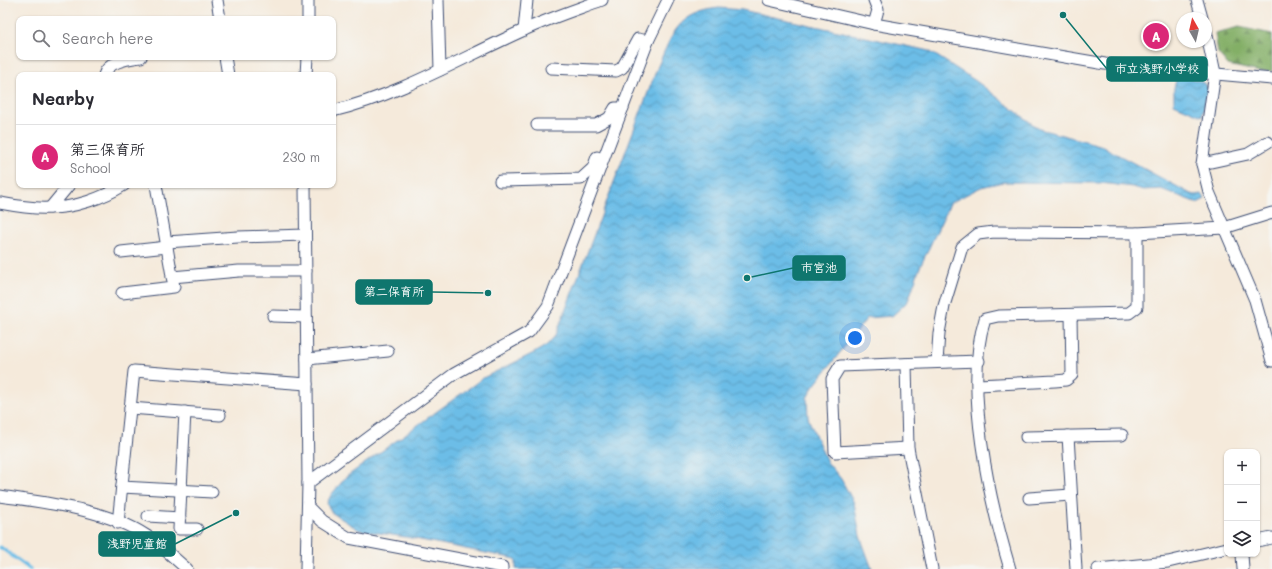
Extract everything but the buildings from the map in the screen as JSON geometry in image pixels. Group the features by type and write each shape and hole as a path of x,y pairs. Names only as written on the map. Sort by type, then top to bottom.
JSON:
{"street":[{"path":"217,0 220,16"},
{"path":"308,0 308,16"},
{"path":"438,0 440,70"},
{"path":"524,30 527,0"},
{"path":"336,110 400,89 524,30 586,3 602,0"},
{"path":"308,483 454,374 529,332 548,306 648,41 668,0"},
{"path":"769,0 874,24 1105,64 1165,71 1215,73 1272,79"},
{"path":"874,0 878,10 874,24"},
{"path":"1197,0 1200,12"},
{"path":"552,68 616,71 622,68 638,39 648,41"},
{"path":"1210,48 1215,73 1202,164 1209,192 1255,300 1272,361"},
{"path":"106,72 109,66 124,60"},
{"path":"226,60 228,72"},
{"path":"306,72 307,60"},
{"path":"537,125 596,125 609,118 615,108 623,108"},
{"path":"1202,164 1248,154 1268,142"},
{"path":"500,181 581,179 593,168 597,156 605,155"},
{"path":"50,208 67,188"},
{"path":"0,204 50,208 78,204 119,188"},
{"path":"122,293 174,286 157,188"},
{"path":"305,188 308,483 306,569"},
{"path":"937,362 939,333 944,306 962,247 978,234 994,232 1137,233 1224,228 1272,213"},
{"path":"1010,569 984,461 979,418 978,385 980,336 985,319 998,316 1129,313 1137,307 1137,233"},
{"path":"121,252 167,244 238,237 305,235"},
{"path":"172,277 239,271 306,271"},
{"path":"978,385 1066,380 1072,375 1071,315"},
{"path":"273,316 306,317"},
{"path":"307,359 388,351"},
{"path":"908,448 835,452 832,379 840,366 979,361"},
{"path":"906,364 908,448 932,569"},
{"path":"118,523 134,371 307,384"},
{"path":"130,408 220,415"},
{"path":"185,412 179,529 197,529"},
{"path":"1026,437 1122,435"},
{"path":"1068,436 1070,495 1076,569"},
{"path":"122,486 212,492"},
{"path":"1029,498 1070,495"},
{"path":"0,496 75,508 118,523 146,536 187,569"},
{"path":"308,507 322,521 349,538 502,567 502,569"},
{"path":"148,516 180,518"},
{"path":"1260,540 1272,538"},
{"path":"1098,569 1168,562 1224,549"},
{"path":"1242,557 1243,569"}],"green space":[{"path":"1239,27 1272,34 1272,71 1260,72 1228,65 1218,53 1215,33"}],"water":[{"path":"719,8 742,10 929,51 976,81 1039,129 1100,145 1189,193 1195,195 1202,194 1205,199 1197,203 1161,189 1140,190 1133,187 1101,183 1003,182 981,187 950,203 920,267 908,301 892,316 867,318 813,387 807,398 808,418 827,462 841,479 854,503 860,536 872,569 516,569 516,559 406,537 359,530 331,512 327,503 331,495 346,477 483,378 536,352 547,345 556,335 668,43 679,26 694,14"},
{"path":"1177,77 1202,82 1208,88 1202,116 1174,104 1174,88"}],"waterway":[{"path":"0,547 30,569"}],"place":[{"name":"市立浅野小学校","path":"1063,15"},
{"name":"第三保育所","path":"1156,36"},
{"name":"市宮池","path":"747,278"},
{"name":"第二保育所","path":"488,293"},
{"name":"浅野児童館","path":"236,513"}]}
